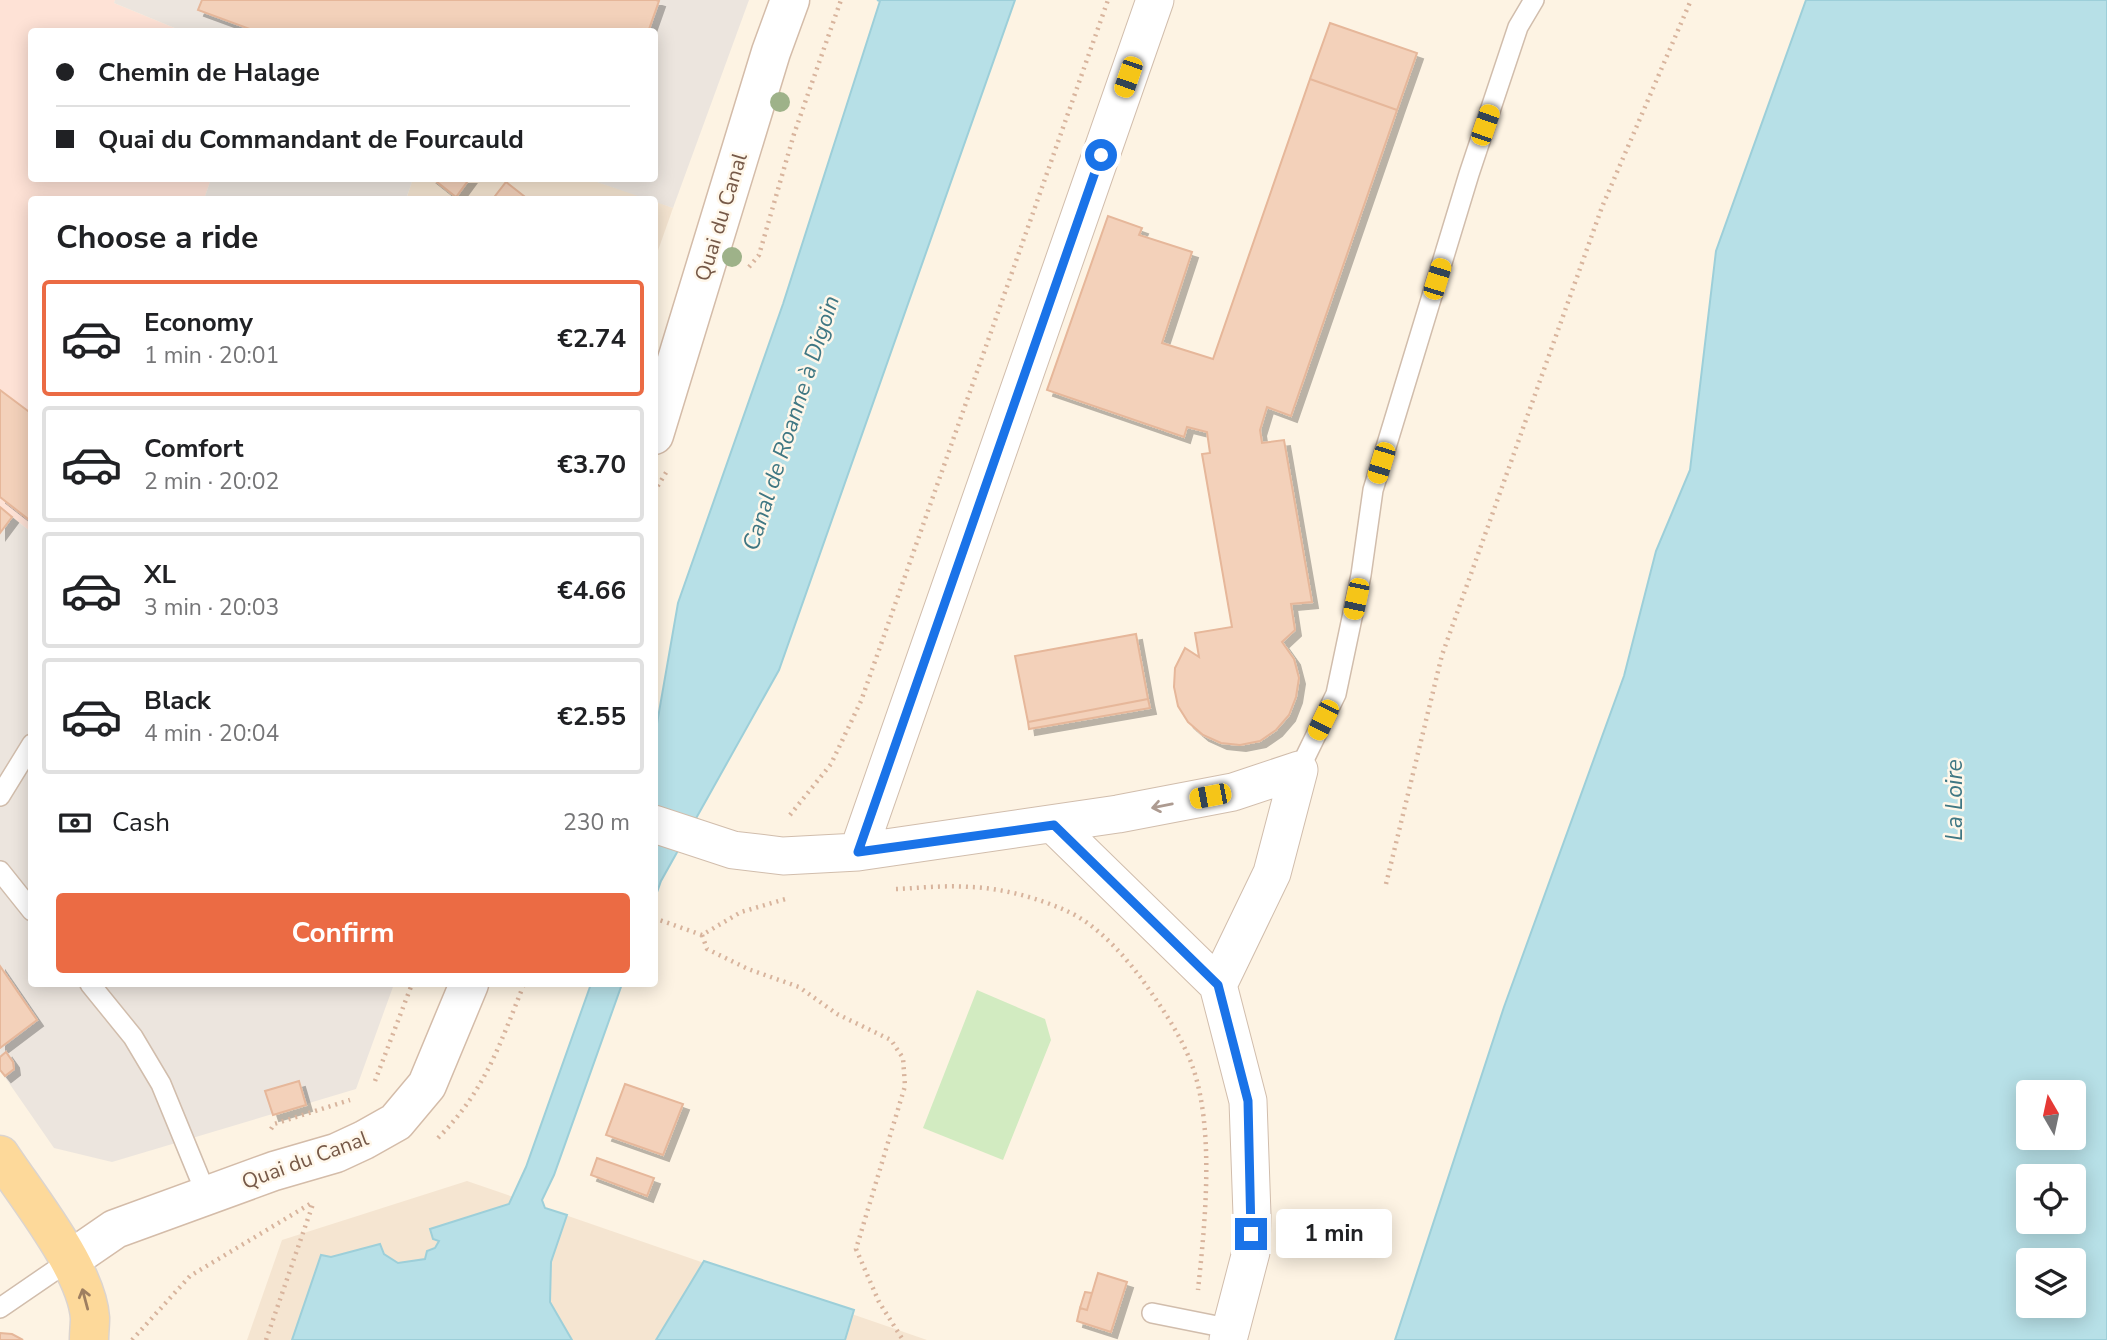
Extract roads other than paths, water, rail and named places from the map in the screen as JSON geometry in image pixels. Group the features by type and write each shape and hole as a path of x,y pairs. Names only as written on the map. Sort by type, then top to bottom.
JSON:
{"main road":[{"path":"0,1155 69,1260 84,1291 90,1318 89,1340"}],"street":[{"name":"Quai du Canal","path":"658,422 771,52 790,0"},
{"path":"858,852 1155,0"},
{"path":"658,825 733,850 783,856 858,852 1054,825 1233,792 1299,770"},
{"path":"1218,985 1272,873 1299,770"},
{"path":"1054,825 1218,985 1248,1101 1249,1126 1251,1252 1230,1335"},
{"name":"Quai du Canal","path":"69,1260 116,1229 274,1171 336,1153 397,1122 426,1085 468,987"}],"lane":[{"path":"1299,770 1336,694 1361,575 1373,490 1469,174 1518,27 1534,0"},
{"path":"0,796 28,750"},
{"path":"0,872 28,906"},
{"path":"92,987 133,1037 161,1084 207,1196"},
{"path":"0,1308 69,1260"},
{"path":"1152,1313 1195,1321 1230,1335"}],"water":[{"name":"Canal de Roanne à Digoin","path":"877,0 1015,0 779,670 658,890 658,718 678,603 783,304 880,1"},
{"name":"La Loire","path":"1806,0 2107,0 2107,1340 1395,1340 1504,1007 1624,676 1656,551 1690,470 1716,251"},
{"path":"590,987 621,987 554,1175 542,1200 545,1208 567,1215 551,1262 550,1302 572,1340 292,1340 321,1255 331,1257 380,1244 384,1254 398,1263 425,1259 427,1251 435,1248 439,1241 433,1239 430,1229 509,1204 526,1167"},
{"path":"704,1261 854,1310 845,1340 656,1340"}]}
